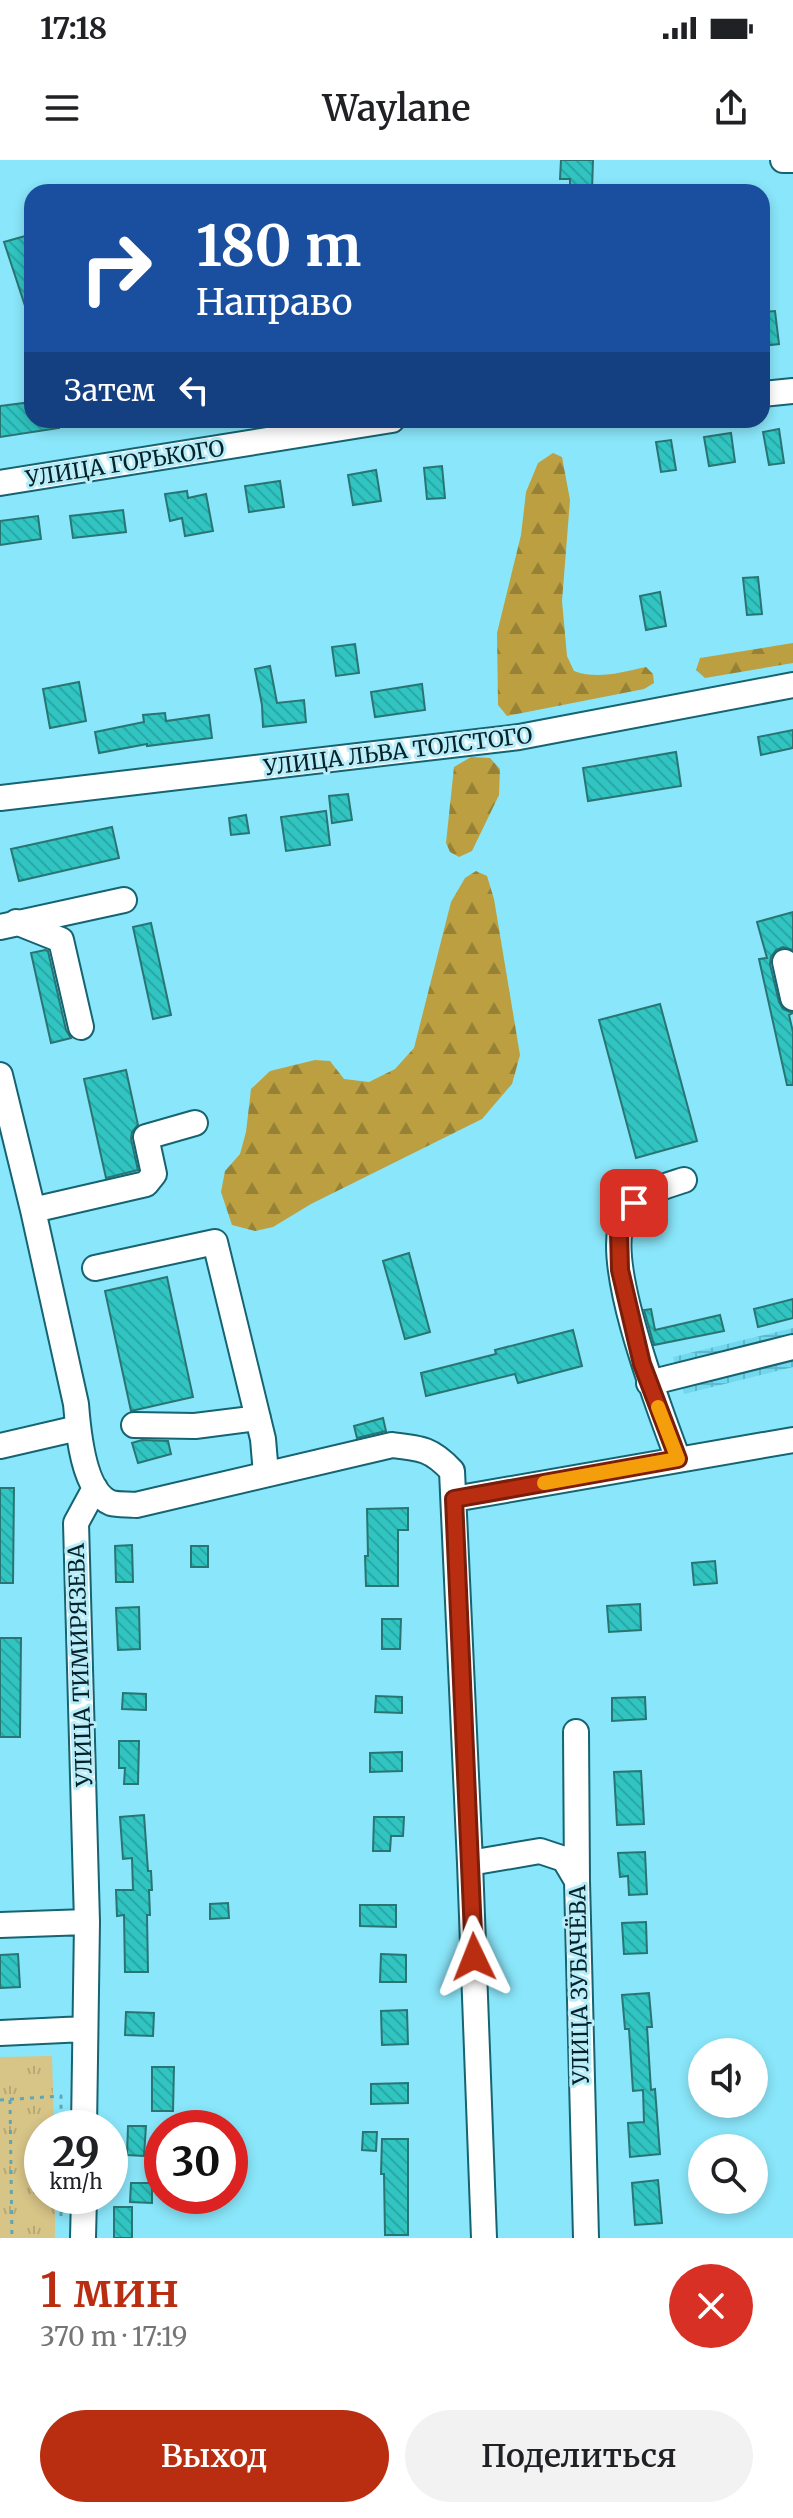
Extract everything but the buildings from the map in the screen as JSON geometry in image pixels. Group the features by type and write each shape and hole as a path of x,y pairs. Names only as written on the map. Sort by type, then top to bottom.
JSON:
{"street":[{"path":"783,160 793,160"},
{"path":"770,393 793,391"},
{"name":"УЛИЦА ГОРЬКОГО","path":"0,483 342,428"},
{"name":"УЛИЦА ЛЬВА ТОЛСТОГО","path":"0,798 519,737 793,685"},
{"path":"8,925 124,900"},
{"path":"8,925 61,940 81,1027"},
{"path":"785,962 793,998"},
{"path":"0,1075 10,1157 33,1210 76,1404 88,1476 110,1503 136,1505 392,1445 438,1456 452,1471 484,2238"},
{"path":"33,1210 146,1184 154,1174 146,1137 195,1123"},
{"path":"678,1459 642,1364 620,1270 619,1231 623,1218 634,1203 648,1192 684,1180"},
{"path":"95,1268 215,1242 263,1439 266,1474"},
{"path":"649,1383 793,1347"},
{"path":"134,1425 195,1426 258,1418"},
{"path":"0,1446 78,1428"},
{"path":"454,1499 793,1440"},
{"name":"УЛИЦА ТИМИРЯЗЕВА","path":"84,2110 87,1922 76,1523 95,1488"},
{"name":"УЛИЦА ЗУБАЧЁВА","path":"576,1732 586,2238"},
{"path":"470,1863 540,1851 564,1859 577,1881"},
{"path":"0,1925 87,1922"},
{"path":"0,2033 85,2029"},
{"path":"83,2238 84,2214"}],"path":[{"path":"0,2100 61,2096 61,2110"},
{"path":"10,2100 12,2238"}],"shaded area":[{"path":"793,1328 793,1342 676,1369 673,1357"},
{"path":"793,1354 793,1367 684,1394 681,1382"}],"green space":[{"path":"553,453 562,457 570,500 562,601 567,656 574,671 583,674 610,674 646,667 653,674 654,683 644,689 507,716 498,705 497,633 521,535 526,492 538,463"},
{"path":"793,643 793,663 705,678 696,670 700,658"},
{"path":"471,757 490,758 500,769 499,795 472,851 459,857 450,852 446,843 454,767"},
{"path":"476,871 487,876 494,899 520,1055 512,1084 482,1119 311,1204 273,1227 255,1231 232,1225 221,1192 225,1171 240,1154 251,1089 270,1071 315,1060 330,1061 344,1079 369,1082 395,1069 414,1048 451,902 465,878"},
{"path":"52,2056 54,2110 24,2110 24,2214 55,2214 55,2238 0,2238 0,2057"}],"slow traffic":[{"path":"544,1483 678,1459 658,1407"}],"route":[{"path":"474,1957 454,1499 678,1459 642,1364 620,1270 619,1231 623,1218 634,1203"}]}
